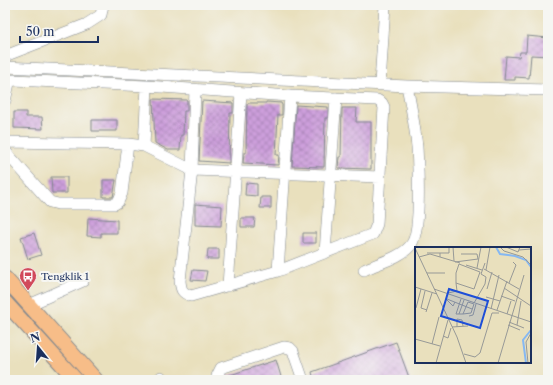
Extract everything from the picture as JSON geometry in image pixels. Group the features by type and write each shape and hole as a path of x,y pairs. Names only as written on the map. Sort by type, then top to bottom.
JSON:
{"main road":[{"path":"5,278 96,380"},
{"path":"5,302 76,380"}],"street":[{"path":"5,56 88,24 101,15 103,5"},
{"path":"380,84 385,5"},
{"path":"5,67 407,86 548,90"},
{"path":"5,102 9,83 13,80 147,86 290,96 378,100 384,107 375,231 371,236 278,271 228,286 191,296 181,290 180,281 192,170 195,90"},
{"path":"144,146 147,86"},
{"path":"364,270 402,253 410,247 415,240 418,208 417,146 407,86"},
{"path":"228,286 237,171 241,93"},
{"path":"278,271 290,96"},
{"path":"325,253 332,175 336,98"},
{"path":"5,144 50,202 58,204 114,204 118,202 122,193 128,144"},
{"path":"5,144 128,144 144,146 192,170 380,177"},
{"path":"29,305 83,281"},
{"path":"218,380 217,376 221,368 284,347 290,348 293,351 303,380"}],"building":[{"path":"527,36 548,38 548,56 531,55 529,78 515,77 515,80 504,80 506,56 519,57 520,52 526,52"},
{"path":"153,99 187,100 187,111 184,111 183,135 181,135 180,150 168,150 155,143"},
{"path":"202,101 233,103 233,113 230,113 229,163 199,161"},
{"path":"266,102 281,103 282,105 282,115 278,115 276,155 279,155 278,165 243,163 244,153 246,153 247,104"},
{"path":"296,105 328,107 328,118 325,118 324,167 292,166"},
{"path":"342,108 357,108 356,122 371,122 371,169 338,168 339,157 341,157"},
{"path":"14,112 26,112 26,117 42,117 43,129 14,128"},
{"path":"92,120 117,120 117,131 92,131"},
{"path":"51,177 67,177 67,193 52,193"},
{"path":"103,180 116,180 113,197 103,197"},
{"path":"246,183 257,184 257,196 245,195"},
{"path":"261,197 271,197 271,208 260,208"},
{"path":"195,204 222,206 221,226 195,225"},
{"path":"88,218 117,220 117,233 101,233 101,237 87,236"},
{"path":"241,218 255,218 254,227 241,227"},
{"path":"34,233 41,255 28,259 21,237"},
{"path":"303,233 316,233 316,243 303,243"},
{"path":"208,249 219,249 219,259 207,259"},
{"path":"193,270 207,271 205,281 191,280"},
{"path":"396,342 410,380 314,380 312,372"},
{"path":"276,360 282,380 225,380 224,377"}],"place":[{"name":"Tengklik 1","path":"28,291"}]}
